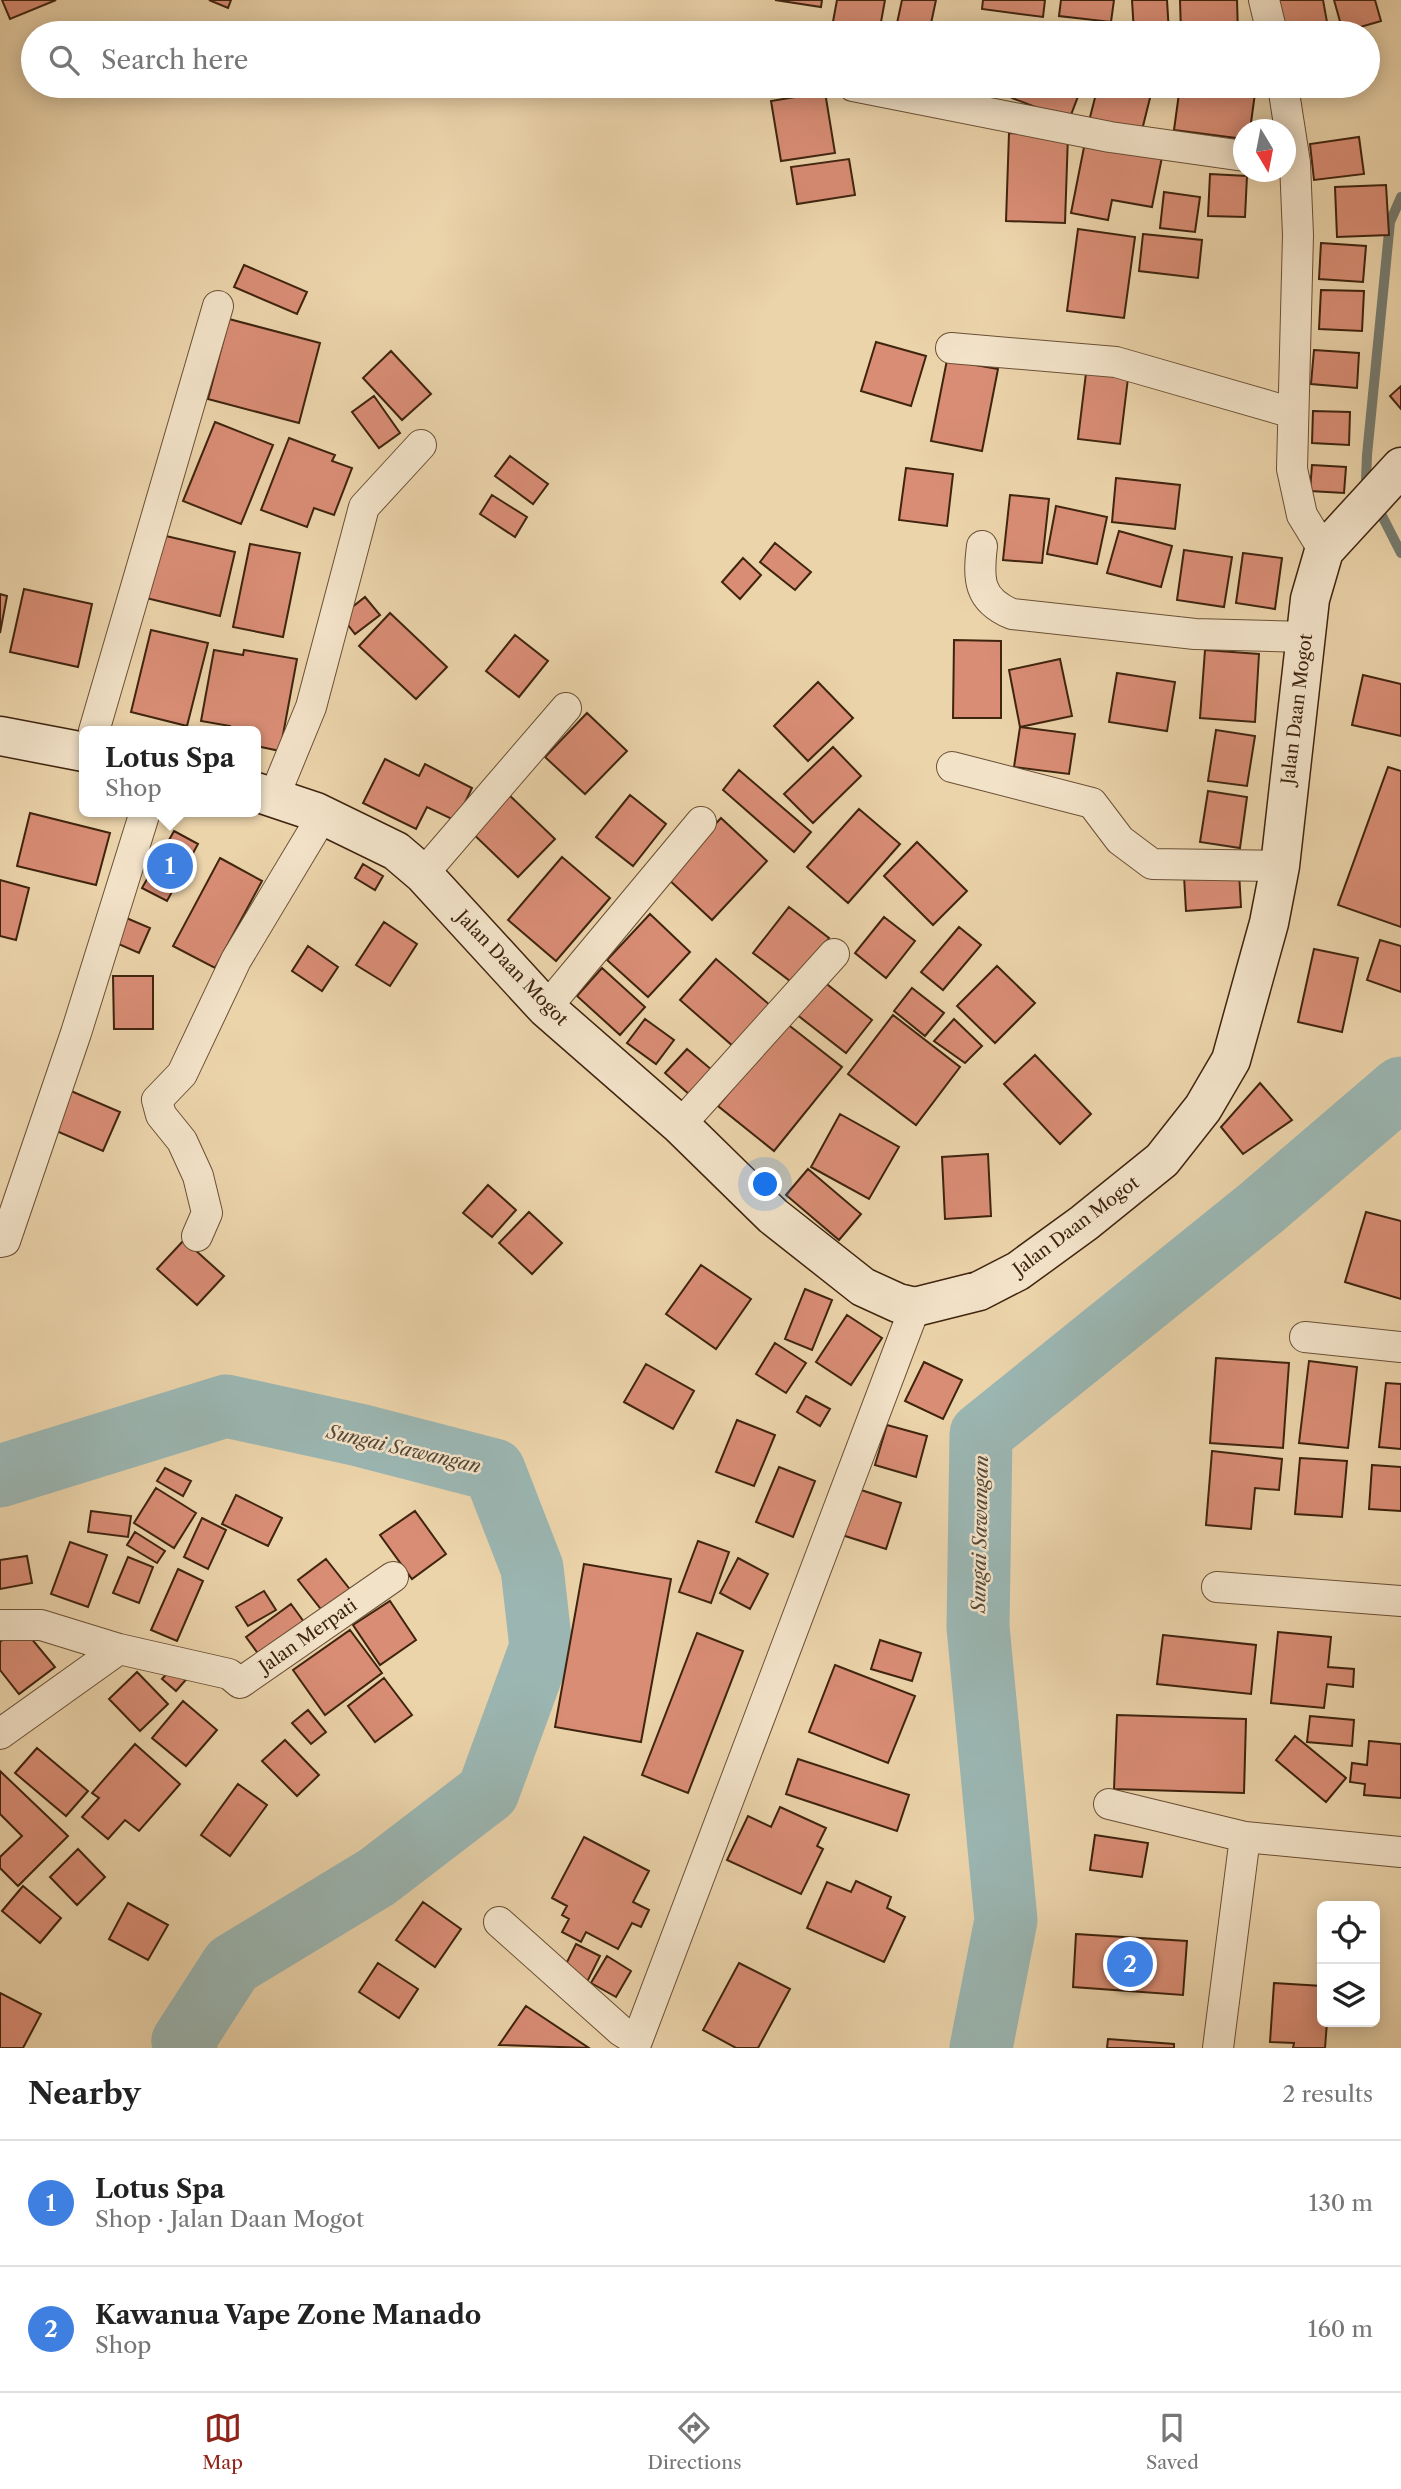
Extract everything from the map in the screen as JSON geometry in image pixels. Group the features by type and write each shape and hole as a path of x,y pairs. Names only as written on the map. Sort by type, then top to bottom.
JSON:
{"main road":[{"name":"Jalan Daan Mogot","path":"265,795 323,815 396,851 423,874 546,1008 680,1125 773,1216 863,1287 898,1303 915,1307 979,1291 1018,1270 1084,1223 1162,1160 1203,1108 1231,1060 1269,923 1280,866 1310,599 1335,538 1392,475"},
{"path":"0,736 79,751"}],"street":[{"path":"1264,0 1269,21"},
{"path":"913,98 1110,137 1233,154"},
{"path":"1284,98 1286,119"},
{"path":"1292,182 1298,235 1292,469 1302,515 1335,538"},
{"path":"95,726 218,306"},
{"path":"951,348 1116,362 1293,413"},
{"path":"265,795 311,707 364,507 421,445"},
{"path":"982,546 979,570 982,586 995,607 1012,614 1195,634 1305,637"},
{"path":"423,874 566,708"},
{"path":"953,767 1092,803 1120,841 1152,864 1280,866"},
{"path":"197,1236 207,1213 198,1176 185,1147 161,1115 157,1100 182,1074 232,966 323,815"},
{"path":"0,1242 5,1241 76,1033 143,817"},
{"path":"546,1008 701,822"},
{"path":"680,1125 834,954"},
{"path":"499,1922 639,2046 915,1307"},
{"path":"1304,1337 1401,1347"},
{"name":"Jalan Merpati","path":"118,1648 229,1674 240,1682 393,1577"},
{"path":"1217,1587 1401,1601"},
{"path":"0,1626 41,1625 118,1648"},
{"path":"0,1734 118,1648"},
{"path":"1109,1804 1245,1837 1401,1852"},
{"path":"1218,2048 1245,1837"}],"building":[{"path":"2,0 56,0 10,19"},
{"path":"209,0 231,0 228,8"},
{"path":"775,0 822,0 821,7"},
{"path":"837,0 885,0 881,21 833,21"},
{"path":"902,0 936,0 932,21 898,21"},
{"path":"983,0 1045,0 1043,17 982,9"},
{"path":"1061,0 1114,0 1111,21 1059,16"},
{"path":"1132,0 1167,0 1168,21 1133,21"},
{"path":"1180,0 1237,0 1238,21 1181,21"},
{"path":"1279,0 1323,0 1327,21 1283,21"},
{"path":"1334,0 1375,0 1381,21 1380,21 1340,21"},
{"path":"826,98 835,153 781,161 771,101"},
{"path":"1012,98 1077,98 1069,120"},
{"path":"1095,98 1150,98 1140,138 1088,125"},
{"path":"1178,98 1254,98 1252,119 1233,119 1233,138 1174,130"},
{"path":"1009,133 1068,135 1065,223 1006,221"},
{"path":"1086,137 1163,152 1152,207 1112,200 1108,220 1071,213"},
{"path":"1359,137 1364,174 1314,180 1310,144"},
{"path":"849,159 855,195 797,204 791,167"},
{"path":"1210,174 1233,175 1233,182 1247,182 1245,217 1208,216"},
{"path":"1386,185 1389,235 1337,237 1335,187"},
{"path":"1164,192 1200,197 1195,232 1160,228"},
{"path":"1078,229 1135,237 1124,318 1067,311"},
{"path":"1143,234 1202,240 1198,278 1139,271"},
{"path":"1321,243 1366,246 1363,282 1319,279"},
{"path":"244,265 307,292 297,314 234,287"},
{"path":"1321,290 1364,291 1362,331 1319,329"},
{"path":"229,319 320,343 299,423 208,399"},
{"path":"876,342 926,356 911,406 861,391"},
{"path":"1314,350 1359,353 1357,388 1311,384"},
{"path":"391,351 431,394 402,420 363,378"},
{"path":"947,360 998,369 982,451 931,441"},
{"path":"1086,373 1128,378 1120,444 1078,439"},
{"path":"1401,386 1401,409 1390,396"},
{"path":"374,396 400,433 379,448 352,412"},
{"path":"1313,411 1350,412 1349,445 1312,443"},
{"path":"215,422 273,445 241,524 183,501"},
{"path":"289,438 335,455 332,461 352,468 334,515 314,508 307,527 261,510"},
{"path":"510,456 548,484 533,504 495,476"},
{"path":"1312,465 1346,467 1344,493 1310,491"},
{"path":"906,468 953,474 947,526 899,520"},
{"path":"1116,478 1180,485 1175,529 1112,522"},
{"path":"492,495 527,517 515,537 480,514"},
{"path":"1010,495 1049,499 1042,563 1003,560"},
{"path":"1056,506 1107,517 1097,564 1047,554"},
{"path":"1119,531 1172,546 1161,587 1107,573"},
{"path":"153,533 235,552 220,616 138,596"},
{"path":"775,543 811,572 795,590 760,562"},
{"path":"250,544 300,553 283,637 233,627"},
{"path":"1184,550 1232,557 1224,607 1177,600"},
{"path":"1243,553 1282,558 1275,609 1236,603"},
{"path":"743,558 761,575 740,599 722,582"},
{"path":"24,589 92,604 78,667 10,652"},
{"path":"0,594 7,596 0,633"},
{"path":"365,597 380,615 355,634 341,616"},
{"path":"390,613 447,667 416,699 359,646"},
{"path":"151,630 208,643 187,726 131,712"},
{"path":"515,635 548,661 519,697 486,671"},
{"path":"954,640 1001,641 1001,718 953,718"},
{"path":"214,650 243,655 244,650 297,659 280,751 261,747 261,726 230,726 201,721"},
{"path":"1205,650 1259,654 1255,722 1200,718"},
{"path":"1060,659 1072,716 1020,727 1009,670"},
{"path":"1117,673 1175,682 1167,731 1109,722"},
{"path":"1363,675 1401,684 1401,736 1352,725"},
{"path":"818,682 853,718 808,761 774,726"},
{"path":"587,713 627,751 585,794 545,757"},
{"path":"1020,727 1075,734 1069,774 1014,767"},
{"path":"1216,730 1255,736 1247,786 1208,781"},
{"path":"833,747 861,776 813,823 784,794"},
{"path":"385,759 419,776 425,764 472,788 456,821 427,807 416,829 363,803"},
{"path":"1388,767 1401,771 1401,927 1338,905"},
{"path":"739,770 811,832 794,852 723,790"},
{"path":"502,788 555,839 518,877 465,826"},
{"path":"1208,791 1247,797 1240,848 1200,842"},
{"path":"630,795 666,824 633,866 596,837"},
{"path":"859,809 900,844 848,903 807,867"},
{"path":"30,813 110,833 96,885 17,866"},
{"path":"721,818 767,861 712,920 666,877"},
{"path":"174,831 198,844 167,901 142,888"},
{"path":"917,842 967,891 933,925 884,876"},
{"path":"562,857 610,898 556,961 508,920"},
{"path":"220,858 262,881 215,968 173,946"},
{"path":"363,864 383,876 375,890 355,878"},
{"path":"1239,872 1241,907 1186,911 1184,876"},
{"path":"0,880 29,888 16,940 0,936"},
{"path":"789,907 829,938 794,984 753,953"},
{"path":"650,914 690,952 648,997 607,960"},
{"path":"124,917 150,928 139,953 114,942"},
{"path":"884,917 915,941 886,978 855,953"},
{"path":"384,922 417,944 390,986 356,965"},
{"path":"959,927 981,945 943,990 921,972"},
{"path":"1380,940 1401,946 1401,992 1367,980"},
{"path":"308,946 338,967 322,991 292,971"},
{"path":"1314,949 1358,958 1342,1032 1298,1022"},
{"path":"716,959 771,1006 734,1047 680,1000"},
{"path":"997,966 1035,1003 995,1043 957,1006"},
{"path":"602,968 645,1007 620,1035 577,996"},
{"path":"113,976 153,976 153,1029 114,1029"},
{"path":"823,981 872,1020 846,1053 796,1014"},
{"path":"912,988 944,1013 925,1036 894,1011"},
{"path":"893,1015 960,1067 916,1125 848,1074"},
{"path":"645,1019 674,1040 656,1064 627,1043"},
{"path":"954,1019 982,1046 965,1063 934,1041"},
{"path":"786,1023 842,1067 774,1151 718,1106"},
{"path":"687,1049 712,1070 690,1095 665,1073"},
{"path":"1035,1055 1091,1114 1060,1144 1004,1084"},
{"path":"1260,1083 1292,1120 1243,1154 1221,1127"},
{"path":"71,1091 120,1112 103,1151 54,1130"},
{"path":"840,1114 899,1147 869,1199 811,1167"},
{"path":"988,1154 991,1216 945,1219 942,1157"},
{"path":"808,1169 861,1214 839,1240 786,1195"},
{"path":"488,1185 516,1210 492,1237 463,1213"},
{"path":"529,1212 562,1243 532,1274 499,1243"},
{"path":"1366,1212 1401,1221 1401,1299 1345,1282"},
{"path":"184,1240 224,1276 197,1305 157,1269"},
{"path":"701,1265 751,1299 716,1349 666,1314"},
{"path":"805,1289 832,1300 812,1350 785,1339"},
{"path":"847,1315 882,1338 851,1385 816,1362"},
{"path":"775,1343 806,1363 786,1393 756,1374"},
{"path":"1216,1358 1289,1363 1283,1448 1210,1443"},
{"path":"1309,1361 1357,1367 1348,1448 1299,1443"},
{"path":"924,1362 962,1380 943,1419 905,1401"},
{"path":"646,1364 694,1391 673,1429 624,1402"},
{"path":"1386,1383 1401,1384 1401,1449 1379,1447"},
{"path":"806,1396 830,1409 820,1426 797,1412"},
{"path":"737,1420 775,1435 754,1486 716,1472"},
{"path":"887,1425 927,1436 916,1477 875,1465"},
{"path":"1212,1451 1282,1459 1279,1490 1255,1488 1251,1529 1206,1525"},
{"path":"1300,1458 1347,1461 1342,1517 1295,1514"},
{"path":"1372,1465 1401,1467 1401,1511 1369,1509"},
{"path":"779,1467 815,1481 793,1537 756,1522"},
{"path":"165,1468 191,1481 183,1496 157,1481"},
{"path":"156,1488 196,1513 174,1548 134,1523"},
{"path":"858,1489 901,1503 886,1549 842,1535"},
{"path":"236,1495 282,1518 268,1546 222,1524"},
{"path":"91,1511 131,1516 128,1537 88,1532"},
{"path":"415,1511 446,1554 412,1579 380,1535"},
{"path":"202,1518 226,1530 208,1569 184,1557"},
{"path":"135,1532 165,1551 157,1563 127,1545"},
{"path":"698,1541 729,1552 711,1603 679,1592"},
{"path":"70,1542 107,1555 88,1607 51,1594"},
{"path":"27,1556 32,1583 0,1589 0,1560"},
{"path":"128,1557 153,1567 139,1603 113,1593"},
{"path":"738,1558 768,1574 750,1609 720,1593"},
{"path":"326,1559 352,1592 324,1613 298,1580"},
{"path":"584,1564 671,1579 641,1742 555,1727"},
{"path":"178,1569 203,1581 177,1641 151,1630"},
{"path":"264,1591 276,1610 248,1626 236,1607"},
{"path":"390,1601 416,1640 380,1665 353,1625"},
{"path":"291,1604 307,1626 262,1659 246,1637"},
{"path":"21,1626 55,1667 19,1694 0,1670 0,1642"},
{"path":"350,1630 382,1673 325,1715 293,1670"},
{"path":"1278,1632 1331,1637 1328,1667 1354,1669 1353,1687 1327,1684 1324,1708 1271,1703"},
{"path":"697,1633 743,1651 688,1793 642,1775"},
{"path":"1163,1635 1256,1645 1251,1694 1157,1684"},
{"path":"880,1640 921,1653 912,1681 871,1669"},
{"path":"176,1663 190,1675 176,1691 162,1679"},
{"path":"835,1665 915,1696 888,1763 809,1732"},
{"path":"137,1672 168,1704 140,1731 109,1699"},
{"path":"384,1678 412,1715 375,1742 348,1706"},
{"path":"183,1701 217,1730 186,1766 152,1738"},
{"path":"308,1710 326,1732 311,1744 292,1723"},
{"path":"1117,1715 1246,1719 1244,1793 1114,1789"},
{"path":"1310,1716 1354,1720 1352,1746 1307,1742"},
{"path":"1295,1736 1346,1778 1326,1802 1276,1760"},
{"path":"285,1740 319,1775 297,1796 262,1761"},
{"path":"1369,1741 1401,1744 1401,1798 1364,1795 1365,1784 1350,1782 1352,1763 1367,1765"},
{"path":"135,1744 180,1784 139,1831 125,1820 108,1839 82,1817 99,1798 92,1793"},
{"path":"37,1748 88,1791 66,1816 15,1773"},
{"path":"798,1759 909,1795 897,1831 786,1794"},
{"path":"0,1771 68,1836 18,1886 0,1868 0,1857 22,1836 0,1814"},
{"path":"238,1784 267,1805 230,1856 201,1835"},
{"path":"780,1807 826,1828 817,1846 823,1849 801,1894 727,1860 748,1816 771,1827"},
{"path":"1095,1835 1148,1843 1142,1877 1090,1870"},
{"path":"584,1837 649,1871 633,1902 649,1910 641,1927 632,1923 618,1949 586,1932 581,1942 562,1932 569,1919 562,1915 567,1906 552,1898"},
{"path":"78,1849 105,1877 77,1905 50,1877"},
{"path":"856,1881 891,1897 887,1908 905,1917 884,1962 807,1928 827,1882 851,1892"},
{"path":"23,1886 61,1918 40,1943 2,1911"},
{"path":"423,1902 461,1929 435,1967 396,1940"},
{"path":"128,1903 168,1925 148,1960 109,1939"},
{"path":"1076,1934 1187,1941 1183,1995 1073,1987"},
{"path":"576,1944 600,1956 585,1986 561,1974"},
{"path":"607,1956 631,1971 616,1997 591,1983"},
{"path":"378,1963 418,1989 399,2018 359,1992"},
{"path":"739,1963 790,1989 758,2048 736,2048 703,2030"},
{"path":"1274,1983 1317,1986 1317,2027 1327,2027 1325,2048 1293,2048 1294,2043 1270,2042"},
{"path":"0,1993 41,2014 23,2048 0,2048"},
{"path":"526,2006 589,2048 499,2045"},
{"path":"1108,2039 1174,2044 1174,2048 1107,2048"}],"waterway":[{"path":"1369,488 1366,481 1367,455 1390,222 1401,197"},
{"path":"1377,506 1401,553"},
{"name":"Sungai Sawangan","path":"981,2048 1006,1920 978,1627 981,1434 1261,1208 1401,1088"},
{"name":"Sungai Sawangan","path":"0,1476 226,1406 359,1435 494,1470 532,1568 541,1647 488,1792 377,1877 232,1965 183,2041 186,2048"}],"place":[{"name":"Lotus Spa","path":"170,866"},
{"name":"Kawanua Vape Zone Manado","path":"1130,1964"}]}
